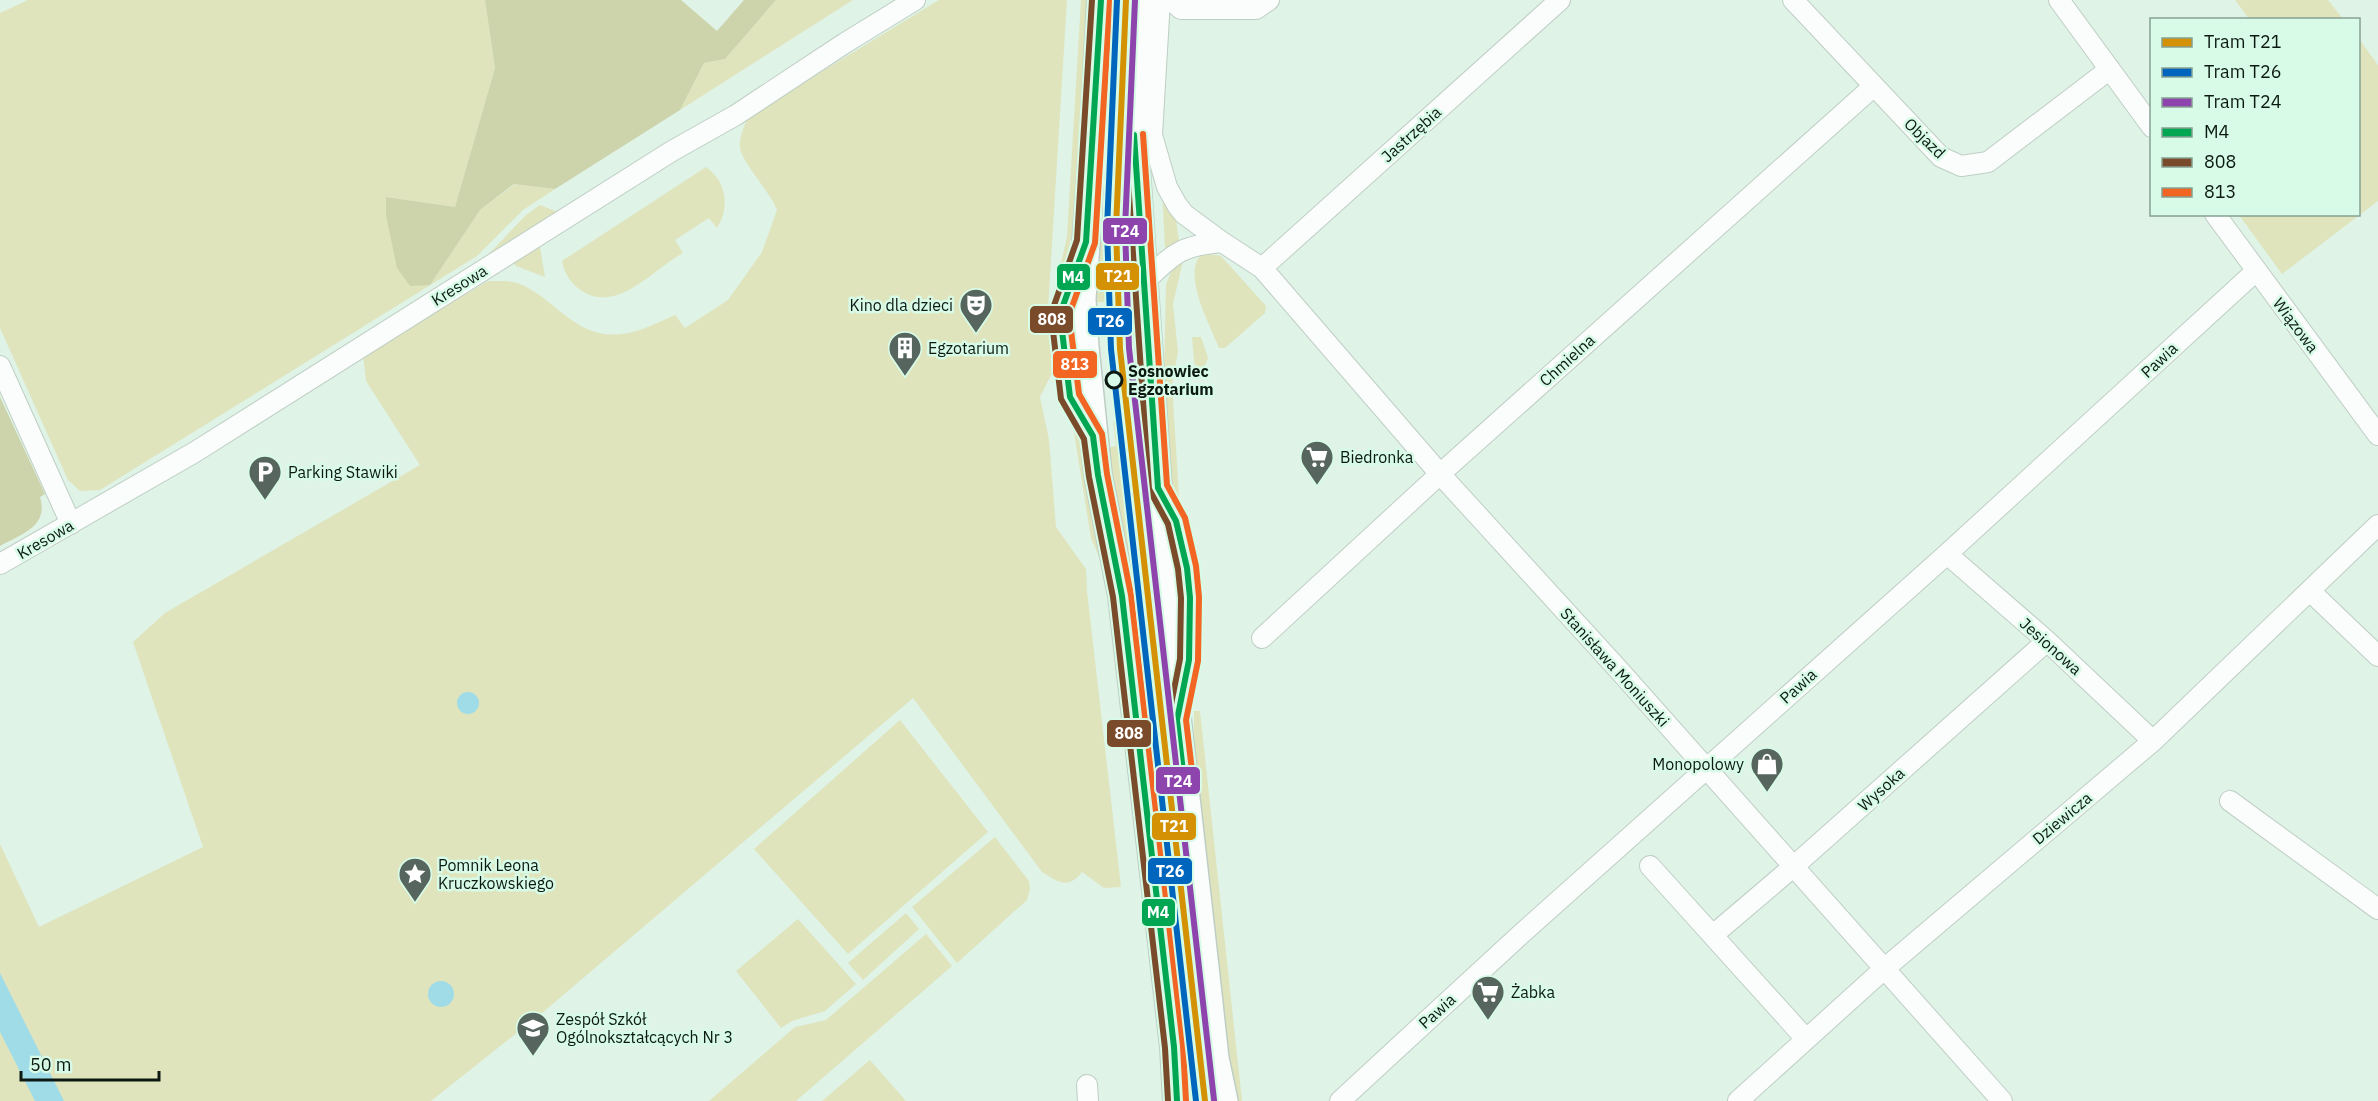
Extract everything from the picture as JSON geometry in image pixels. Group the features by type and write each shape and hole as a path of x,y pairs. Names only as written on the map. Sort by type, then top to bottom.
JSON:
{"main road":[{"path":"1101,0 1095,132 1082,299 1083,328 1098,475 1122,596 1174,1047 1177,1101"},
{"path":"1141,0 1134,139 1165,616 1214,1046 1224,1101"}],"street":[{"name":"Kresowa","path":"0,564 195,452 672,151 736,115 915,0"},
{"name":"Stanisława Moniuszki","path":"1160,0 1152,135 1171,197 1177,205 1184,214 1262,268 1440,474 2002,1101"},
{"path":"1176,5 1256,9 1269,0"},
{"name":"Jastrzębia","path":"1262,268 1560,0"},
{"name":"Objazd","path":"1793,0 1941,157 1961,166 1988,162 2110,69"},
{"path":"2059,0 2150,126"},
{"name":"Chmielna","path":"1262,638 1440,474 1874,86"},
{"name":"Wiązowa","path":"2217,216 2378,435"},
{"path":"1143,283 1173,255 1186,247 1222,242"},
{"name":"Pawia","path":"1340,1101 1521,935 1947,554 2256,271"},
{"path":"0,366 71,524"},
{"name":"Dziewicza","path":"1738,1101 1884,969 2153,741 2378,525"},
{"name":"Jesionowa","path":"1947,554 2047,641 2153,741"},
{"path":"2310,591 2378,656"},
{"name":"Wysoka","path":"1713,935 1793,867 2047,641"},
{"path":"2230,801 2378,909"},
{"path":"1650,866 1806,1039"}],"green space":[{"path":"28,0 485,0 495,68 455,207 386,197 430,285 480,210 515,184 555,189 523,210 477,256 100,490 80,491 68,480 0,328 0,13"},
{"path":"485,0 681,0 717,31 744,0 776,0 725,59 704,63 680,110 555,189 514,184 480,210 430,285 410,286 397,268 386,215 386,197 455,207 495,68"},
{"path":"776,0 853,0 680,110 704,63 725,59"},
{"path":"939,0 1067,0 1048,309 1053,371 1040,397 1049,440 1056,527 1086,569 1121,887 1104,888 1082,872 1077,878 1067,883 1042,872 913,698 542,1013 431,1101 0,1101 0,844 39,927 203,847 133,642 165,613 420,465 366,381 363,355 488,281 508,281 520,284 545,299 579,325 592,331 606,334 629,333 675,315 685,328 728,300 762,252 777,210 740,148 741,136 749,116"},
{"path":"1081,0 1090,0 1079,203 1061,283 1055,271 1062,259 1067,236"},
{"path":"1114,0 1105,188 1105,302 1092,302"},
{"path":"2235,0 2328,0 2342,18 2248,18"},
{"path":"2360,40 2378,65 2378,201 2360,215"},
{"path":"1124,83 1134,300 1121,301 1118,237"},
{"path":"706,167 718,180 724,195 724,212 717,228 709,218 675,240 683,253 635,287 622,293 609,297 595,297 582,291 571,282 562,261"},
{"path":"1162,191 1175,213 1179,241 1167,248 1165,247"},
{"path":"540,205 558,212 484,259 526,215"},
{"path":"2240,216 2358,216 2282,274"},
{"path":"537,246 540,247 545,277 513,263"},
{"path":"1203,253 1221,256 1266,306 1265,313 1225,348 1219,348 1199,299 1195,272 1197,261"},
{"path":"1184,256 1173,304 1178,352 1172,384 1180,512 1170,474 1163,422 1166,285 1173,269"},
{"path":"1069,301 1079,396 1076,397 1065,317"},
{"path":"1192,337 1201,337 1208,358 1205,366 1197,372 1194,361"},
{"path":"0,397 45,494 40,497 42,507 37,523 0,546"},
{"path":"1131,410 1134,435 1145,434 1213,1101 1207,1101 1129,411"},
{"path":"1072,420 1085,455 1102,564 1091,538"},
{"path":"1113,421 1116,421 1193,1101 1187,1101 1110,490 1107,448 1116,446"},
{"path":"1172,529 1174,529 1177,542 1184,595 1186,647 1184,659 1179,658"},
{"path":"1194,711 1200,711 1242,1101 1234,1101 1226,1061 1194,776"},
{"path":"900,720 988,832 848,954 754,849"},
{"path":"995,837 1029,881 1030,889 1027,900 957,963 912,907"},
{"path":"906,913 919,929 863,980 848,963"},
{"path":"798,919 856,984 825,1011 792,1021 781,1028 736,971"},
{"path":"926,934 952,966 796,1101 709,1101 795,1027 826,1020"},
{"path":"870,1060 906,1101 822,1101"}],"water":[{"path":"468,692 476,695 479,703 476,711 468,714 460,711 457,703 460,695"},
{"path":"0,973 64,1101 35,1101 0,1032"},
{"path":"441,981 451,984 454,994 451,1004 441,1007 431,1004 428,994 431,984"}],"tram line":[{"name":"T26","path":"1117,0 1107,228 1111,349 1196,1101"},
{"name":"T21","path":"1126,0 1116,228 1120,349 1205,1101"},
{"name":"T24","path":"1135,0 1125,228 1129,348 1214,1100"}],"transit line":[{"name":"808","path":"1092,0 1077,240 1051,314 1061,399 1084,439 1089,477 1113,597 1165,1048 1168,1101"},
{"name":"M4","path":"1101,0 1086,242 1060,314 1070,397 1093,436 1098,475 1122,596 1174,1047 1177,1101"},
{"name":"813","path":"1110,0 1095,243 1069,315 1079,394 1102,434 1107,474 1131,595 1183,1046 1186,1101"},
{"name":"813","path":"1143,134 1167,485 1185,518 1196,566 1199,597 1198,661 1186,720 1193,779"},
{"name":"M4","path":"1134,135 1158,488 1176,521 1187,568 1190,598 1189,660 1177,720 1184,780"},
{"name":"808","path":"1125,136 1149,489 1168,524 1178,569 1181,598 1180,659 1168,720 1175,781"}],"place":[{"name":"Kino dla dzieci","path":"976,334"},
{"name":"Egzotarium","path":"905,377"},
{"name":"Sosnowiec Egzotarium","path":"1114,380"},
{"name":"Biedronka","path":"1317,486"},
{"name":"Parking Stawiki","path":"265,501"},
{"name":"Monopolowy","path":"1767,793"},
{"name":"Pomnik Leona Kruczkowskiego","path":"415,903"},
{"name":"Żabka","path":"1488,1021"},
{"name":"Zespół Szkół Ogólnokształcących Nr 3","path":"533,1057"}]}
